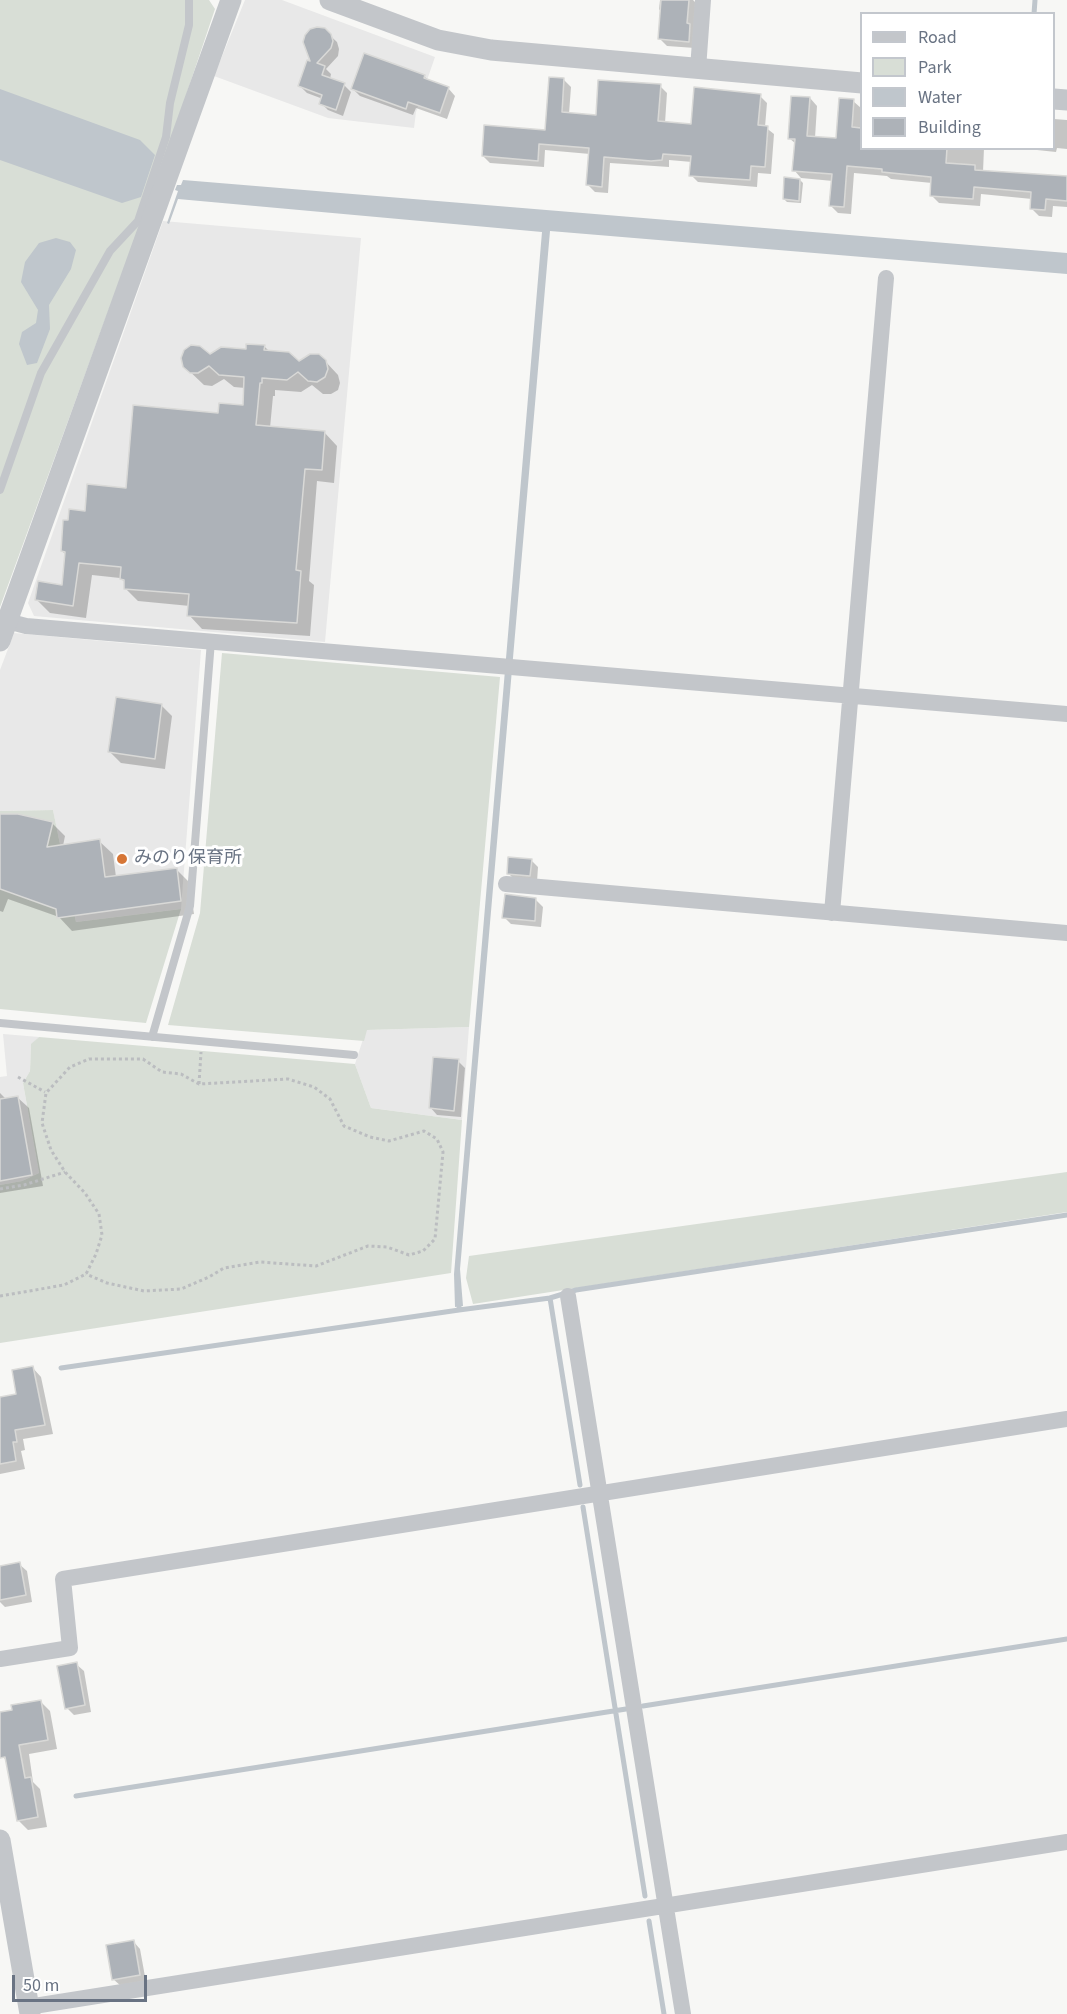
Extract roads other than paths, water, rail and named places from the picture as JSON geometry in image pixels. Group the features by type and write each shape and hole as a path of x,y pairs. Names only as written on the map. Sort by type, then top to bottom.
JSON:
{"street":[{"path":"4,631 231,0"},
{"path":"330,0 438,40 491,51 860,83"},
{"path":"698,69 703,0"},
{"path":"832,913 886,278"},
{"path":"4,631 26,626 1067,714"},
{"path":"506,884 1067,933"},
{"path":"568,1296 683,2014"},
{"path":"0,1659 70,1648 63,1579 1067,1419"},
{"path":"0,1840 3,1882 29,2010 666,1905 1067,1842"}],"lane":[{"path":"0,490 41,373 110,251 138,221 166,137 170,103 189,25 189,0"},
{"path":"152,1037 190,906 211,641"},
{"path":"0,1023 354,1055"}],"water":[{"path":"0,89 140,140 155,155 141,197 122,203 0,160"},
{"path":"183,180 1067,253 1067,274 550,231 460,1269 463,1306 455,1307 454,1274 542,232 178,199 169,224 167,223 178,191 175,190"},
{"path":"56,238 70,242 76,250 71,269 49,305 50,329 37,363 27,365 19,344 22,332 36,323 38,310 21,282 25,262 39,243"}],"waterway":[{"path":"1034,12 1035,0"},
{"path":"550,1298 576,1290 1067,1215"},
{"path":"459,1307 459,1310 550,1298 580,1485"},
{"path":"61,1368 459,1310"},
{"path":"583,1507 645,1896"},
{"path":"643,1706 1067,1639"},
{"path":"76,1796 626,1709"},
{"path":"649,1921 664,2014"}],"place":[{"name":"みのり保育所","path":"122,859"}]}
